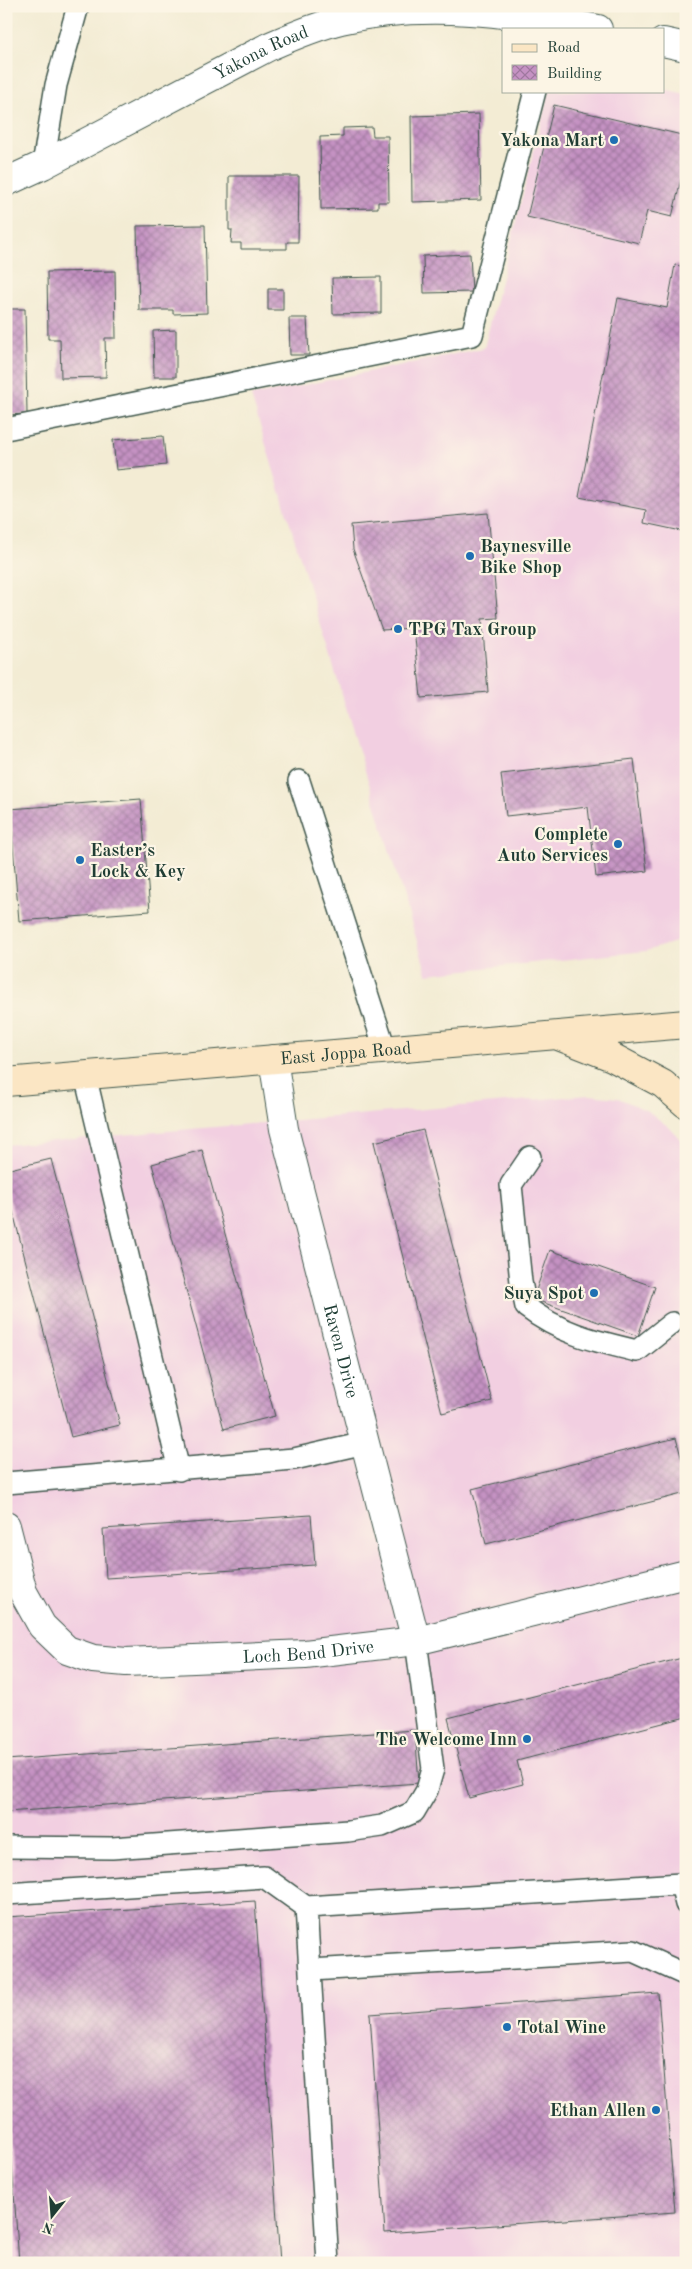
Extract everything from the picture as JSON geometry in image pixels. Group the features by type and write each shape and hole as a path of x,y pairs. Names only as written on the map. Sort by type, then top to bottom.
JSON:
{"main road":[{"name":"East Joppa Road","path":"6,1082 686,1024"},
{"path":"555,1034 612,1057 663,1084 686,1104"}],"street":[{"name":"Yakona Road","path":"6,182 44,165 270,46 308,30 341,13 430,10 478,11 554,18 594,28"},
{"path":"664,42 686,47"},
{"name":"Raven Drive","path":"273,1058 284,1129 416,1641"},
{"name":"Loch Bend Drive","path":"6,1526 23,1592 42,1626 67,1650 93,1659 126,1662 305,1654 416,1641 686,1574"}],"lane":[{"path":"44,165 56,85 78,6"},
{"path":"6,429 472,335 535,92"},
{"path":"299,781 385,1049"},
{"path":"85,1075 179,1470"},
{"path":"530,1157 511,1185 521,1282 526,1307 545,1321 579,1337 637,1351 672,1323"},
{"path":"6,1483 294,1460 365,1443"},
{"path":"6,1847 112,1848 348,1831 382,1826 414,1812 428,1790 433,1768 416,1641"},
{"path":"6,1894 264,1877 306,1907 681,1884 686,1904"},
{"path":"306,1907 328,2263"},
{"path":"310,1970 633,1951 686,1975"}],"shaded area":[{"path":"664,89 686,94 686,933 675,942 646,951 427,974 251,396 484,348 549,92 664,92"},
{"path":"589,1095 618,1098 648,1111 670,1128 686,1146 686,2263 6,2263 6,1145"}],"building":[{"path":"554,105 686,136 686,159 672,217 647,211 639,243 527,217"},
{"path":"479,114 481,200 412,202 411,116"},
{"path":"372,127 373,136 388,136 389,202 378,202 378,208 321,209 320,137 343,136 343,128"},
{"path":"229,176 299,176 298,242 287,242 287,249 241,249 241,243 231,243 232,230 229,230"},
{"path":"205,225 207,313 173,314 173,310 139,310 137,226"},
{"path":"470,254 472,292 424,293 423,256"},
{"path":"675,265 686,267 686,532 644,523 646,510 579,497 618,298 667,308"},
{"path":"115,271 116,338 105,338 106,377 61,378 60,339 48,339 47,272"},
{"path":"381,277 381,313 333,314 332,278"},
{"path":"268,289 283,289 283,310 268,310"},
{"path":"6,309 25,309 27,414 6,415"},
{"path":"289,318 307,318 309,355 290,355"},
{"path":"176,330 176,377 154,377 153,331"},
{"path":"163,436 166,465 116,470 113,440"},
{"path":"488,513 498,618 482,619 488,692 421,698 414,628 382,630 353,549 351,525"},
{"name":"Complete Auto Services","path":"634,759 647,871 596,877 588,807 506,816 501,774"},
{"name":"Easter’s Lock & Key","path":"141,799 150,911 19,921 10,809"},
{"path":"423,1130 492,1401 442,1413 374,1142"},
{"path":"202,1150 275,1416 224,1429 152,1164"},
{"path":"51,1159 120,1425 71,1437 6,1185 6,1170"},
{"name":"Suya Spot","path":"550,1250 655,1287 638,1336 533,1299"},
{"path":"676,1438 686,1475 686,1493 486,1544 472,1489"},
{"path":"311,1515 315,1565 106,1578 103,1529"},
{"name":"The Welcome Inn","path":"686,1657 686,1717 517,1761 523,1784 469,1798 448,1718"},
{"path":"415,1730 419,1783 6,1812 6,1760"},
{"path":"255,1901 280,2263 19,2263 6,2080 6,1917"},
{"path":"658,1993 675,2212 385,2233 370,2014"}],"place":[{"name":"Yakona Mart","path":"614,140"},
{"name":"Baynesville Bike Shop","path":"470,556"},
{"name":"TPG Tax Group","path":"398,629"},
{"name":"Complete Auto Services","path":"618,844"},
{"name":"Easter’s Lock & Key","path":"80,860"},
{"name":"Suya Spot","path":"594,1293"},
{"name":"The Welcome Inn","path":"527,1739"},
{"name":"Total Wine","path":"507,2027"},
{"name":"Ethan Allen","path":"656,2110"}]}
